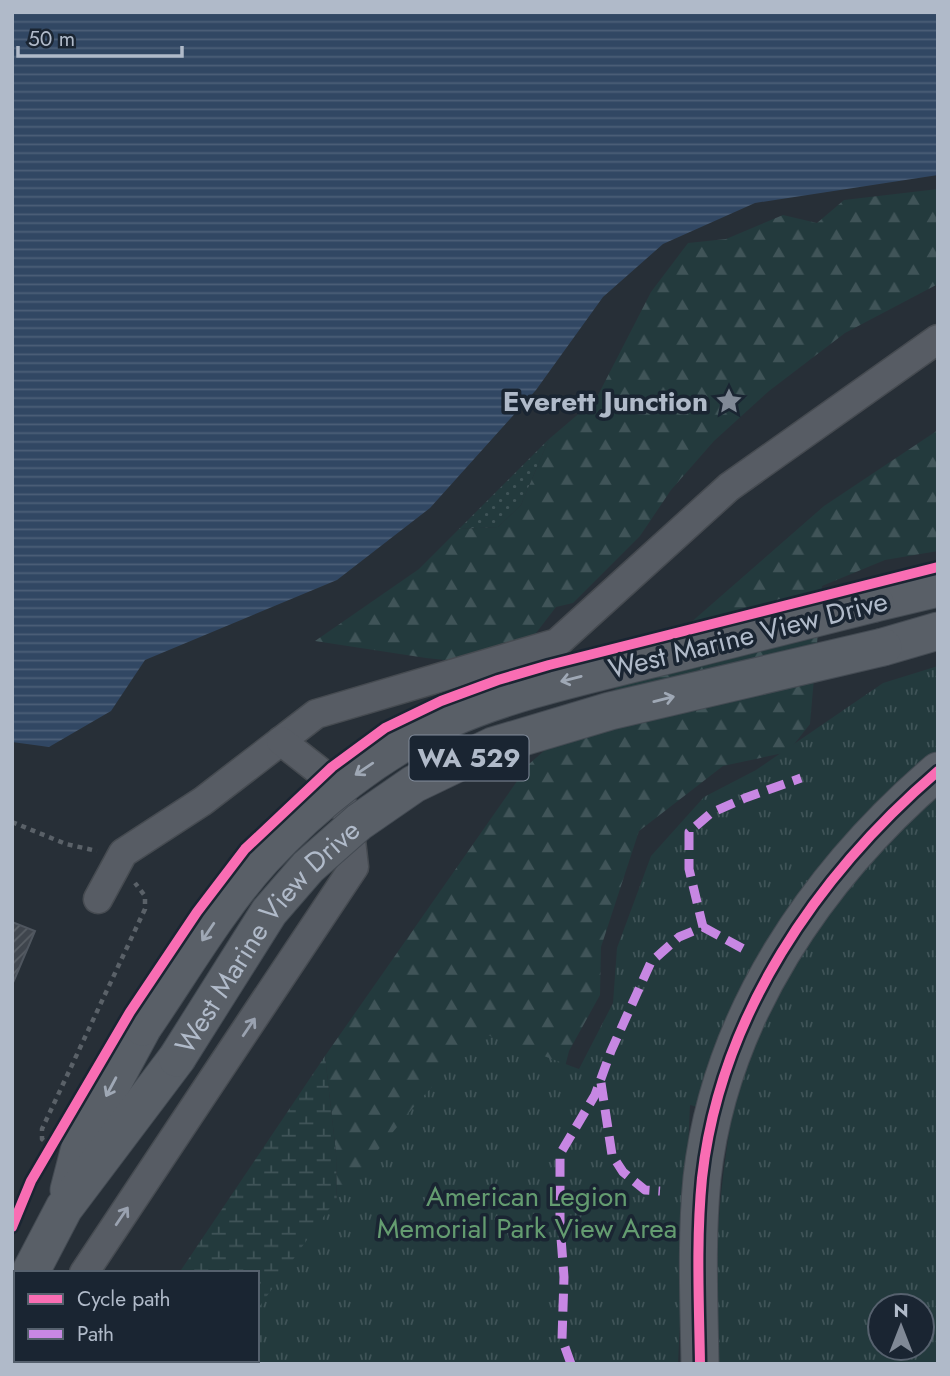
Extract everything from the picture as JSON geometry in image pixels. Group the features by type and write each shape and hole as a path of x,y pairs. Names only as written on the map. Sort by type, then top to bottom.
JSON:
{"main road":[{"name":"West Marine View Drive","path":"64,1208 82,1140 143,1027 230,900 262,860 294,827 347,781 392,751 446,721 504,698 938,588"},
{"name":"West Marine View Drive","path":"31,1271 64,1208 177,1058 269,912 308,867 349,831 414,784 493,746 610,711 883,647 938,631"},
{"path":"700,1364 698,1234 702,1178 709,1131 725,1071 748,1013 808,909 870,834 938,771"}],"lane":[{"path":"98,899 122,853 204,801 317,714 557,643 729,488 938,339"},
{"path":"84,1271 354,867 348,814 318,769 281,741"}],"path":[{"path":"12,822 66,844 106,852 145,896 145,909 42,1129 42,1139 49,1151"},
{"path":"49,1151 58,1135"}],"green space":[{"path":"938,189 938,284 845,333 769,391 714,441 671,490 640,536 573,603 556,607 510,667 426,658 315,641 419,569 459,529 498,527 521,505 549,439 596,399 651,292 688,243 726,239 783,215 817,223 844,200"},
{"path":"938,430 938,551 885,560 822,586 810,724 788,752 723,766 639,831 601,947 600,995 569,1051 561,1083 339,1346 336,1153 325,1056 529,764 824,506"},
{"path":"549,439 521,505 498,527 459,529"},
{"name":"American Legion Memorial Park View Area","path":"938,666 938,1364 715,1364 717,1240 732,1116 690,1105 678,1364 218,1364 259,1362 259,1307 329,1209 417,1103 482,1033 579,1069 613,1003 617,948 651,856 704,797 756,770 883,683"},
{"path":"325,1056 336,1153 339,1346 334,1364 118,1364 259,1362 259,1271 180,1271"}],"water":[{"path":"12,12 938,12 938,175 755,203 663,244 603,297 536,390 430,508 337,580 145,660 111,711 49,747 12,742"}],"building":[{"path":"12,922 35,931 12,985"}],"marked path":[{"path":"571,1364 562,1339 564,1277 560,1225 560,1154 595,1095 611,1051 651,962 679,937 703,927 689,869 689,832 711,813 801,778"},
{"path":"703,927 749,952"},
{"path":"601,1083 612,1155 623,1172 645,1190 660,1191"}],"cycle path":[{"path":"12,1227 31,1181 130,1012 197,912 245,849 332,767 385,728 441,701 549,665 938,567"},
{"path":"700,1364 698,1248 702,1178 712,1118 729,1061 753,1005 781,953 815,903 853,856 894,812 938,771"}],"place":[{"name":"Everett Junction","path":"729,401"}]}
